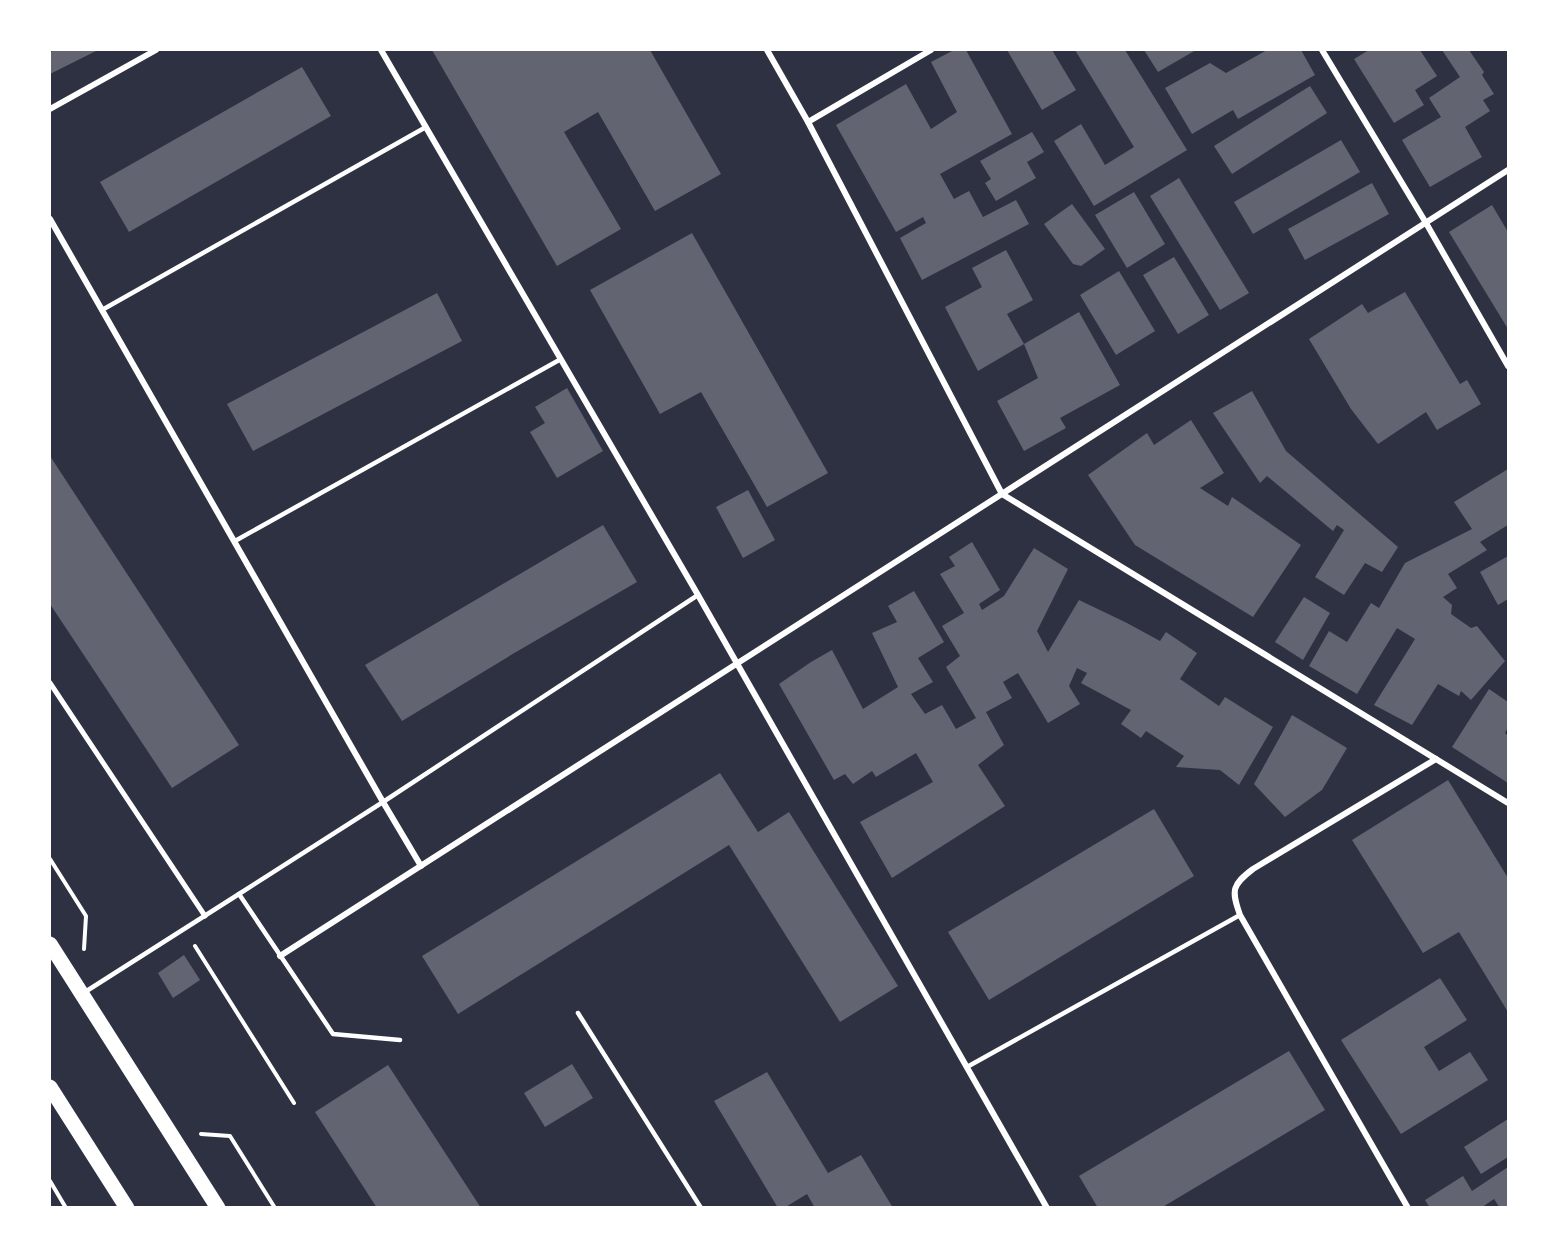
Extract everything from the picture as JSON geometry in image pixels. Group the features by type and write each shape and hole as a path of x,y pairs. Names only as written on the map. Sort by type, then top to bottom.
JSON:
{"main road":[{"path":"50,944 218,1208"},
{"path":"50,1087 127,1208"}],"street":[{"path":"50,109 156,50"},
{"path":"381,50 698,595 1047,1208"},
{"path":"767,50 808,122 1002,494 1509,803"},
{"path":"808,122 931,50"},
{"path":"1322,50 1509,366"},
{"path":"280,956 1509,170"},
{"path":"50,219 421,866"},
{"path":"50,683 205,916"},
{"path":"1408,1208 1240,915 1234,896 1238,881 1253,868 1436,759"}],"lane":[{"path":"102,310 426,127"},
{"path":"235,541 561,360"},
{"path":"82,994 383,802 698,595"},
{"path":"239,894 333,1034 399,1040"},
{"path":"967,1067 1240,915"},
{"path":"578,1013 701,1208"}],"path":[{"path":"50,859 86,916 84,950"},
{"path":"184,929 294,1103"},
{"path":"168,1131 230,1136 275,1208"},
{"path":"50,1181 66,1208"}],"building":[{"path":"55,50 96,51 50,74 50,52"},
{"path":"432,50 650,50 721,174 655,211 598,112 564,132 621,229 557,266"},
{"path":"954,50 966,50 1012,134 940,174 954,199 969,191 983,217 1016,200 1029,224 922,280 900,238 926,223 923,217 896,232 836,125 906,84 931,129 957,112 931,62"},
{"path":"1007,50 1052,50 1076,90 1042,110"},
{"path":"1075,50 1125,50 1187,150 1094,206 1054,141 1081,124 1105,165 1134,147"},
{"path":"1144,50 1196,50 1158,72"},
{"path":"1267,50 1301,50 1315,75 1238,119 1233,110 1192,134 1165,88 1210,63 1226,73"},
{"path":"1369,50 1420,50 1437,76 1415,90 1424,105 1394,123 1354,59"},
{"path":"1442,50 1469,50 1484,72 1482,75 1494,94 1483,100 1490,111 1465,127 1482,157 1430,187 1402,140 1441,117 1429,98 1460,77"},
{"path":"302,67 331,116 129,232 100,182"},
{"path":"1310,86 1327,113 1232,174 1214,146"},
{"path":"1032,132 1044,152 1027,162 1036,178 996,201 985,183 991,179 980,161"},
{"path":"1341,140 1360,172 1253,234 1234,202"},
{"path":"1179,178 1249,293 1220,310 1150,196"},
{"path":"1372,183 1389,214 1305,260 1288,229"},
{"path":"1134,192 1165,244 1127,268 1095,215"},
{"path":"1072,204 1105,249 1081,266 1073,264 1044,224"},
{"path":"1492,205 1508,232 1508,329 1449,232"},
{"path":"692,233 828,473 767,507 701,392 660,414 590,290"},
{"path":"1006,250 1033,300 1007,314 1024,344 978,371 945,307 982,287 972,268"},
{"path":"1174,257 1209,315 1178,334 1143,275"},
{"path":"1119,271 1155,331 1116,355 1080,295"},
{"path":"1405,292 1460,384 1467,380 1481,404 1437,430 1426,412 1378,444 1351,409 1309,339 1362,304 1368,313"},
{"path":"437,293 462,341 253,451 227,404"},
{"path":"1079,312 1120,385 1060,418 1066,428 1024,451 997,401 1038,378 1024,344"},
{"path":"567,388 603,451 557,478 530,432 545,423 535,407"},
{"path":"1252,391 1286,451 1398,547 1382,572 1365,563 1344,595 1315,577 1344,530 1337,525 1333,531 1267,476 1260,483 1213,413"},
{"path":"1191,420 1224,473 1200,488 1228,506 1232,497 1301,545 1253,617 1135,545 1088,475 1147,433 1154,445"},
{"path":"50,456 239,745 172,788 50,604"},
{"path":"1508,469 1508,525 1480,542 1487,550 1448,574 1457,588 1443,597 1452,605 1451,614 1471,628 1477,626 1505,661 1471,700 1461,691 1459,696 1438,684 1412,725 1374,705 1415,639 1397,628 1357,694 1309,666 1329,631 1347,642 1371,603 1379,608 1405,563 1472,529 1454,502"},
{"path":"748,490 775,540 743,558 716,507"},
{"path":"603,525 637,582 402,721 365,665"},
{"path":"972,542 1000,590 979,604 982,610 1004,596 1034,548 1068,569 1037,631 1048,652 1079,600 1160,641 1166,632 1197,653 1180,679 1219,706 1225,697 1273,727 1239,785 1220,770 1176,767 1184,756 1146,731 1141,738 1121,724 1131,710 1081,683 1087,673 1077,668 1069,686 1080,704 1048,723 1018,673 1003,682 1012,698 986,712 1004,745 978,765 1005,806 892,878 860,822 933,782 916,753 876,777 872,771 853,784 845,774 834,780 779,684 832,650 863,709 898,687 872,633 897,622 888,606 914,591 944,642 918,658 933,682 911,694 925,714 942,705 956,729 976,718 946,667 960,656 942,626 964,613 940,574 955,566 949,557"},
{"path":"1508,556 1508,599 1498,605 1480,572"},
{"path":"1304,597 1330,613 1303,660 1275,642"},
{"path":"1489,689 1508,702 1508,727 1505,733 1508,736 1508,783 1452,747"},
{"path":"1292,715 1347,748 1322,790 1285,817 1254,784"},
{"path":"720,773 758,832 789,812 898,986 840,1022 729,845 458,1014 422,956"},
{"path":"1448,780 1508,878 1508,1012 1459,932 1423,953 1352,840"},
{"path":"1154,809 1194,876 989,1000 948,932"},
{"path":"184,955 200,980 173,998 158,973"},
{"path":"1440,978 1467,1020 1424,1047 1439,1071 1470,1052 1488,1080 1401,1134 1341,1040"},
{"path":"1289,1051 1325,1110 1161,1208 1098,1208 1079,1176"},
{"path":"572,1064 593,1098 545,1127 524,1093"},
{"path":"388,1065 481,1208 377,1208 315,1112"},
{"path":"767,1072 828,1173 861,1155 893,1208 815,1208 807,1194 784,1208 778,1208 714,1101"},
{"path":"1508,1119 1508,1157 1481,1174 1464,1147"},
{"path":"1508,1167 1508,1208 1500,1208 1494,1199 1481,1208 1430,1208 1425,1200 1463,1176 1472,1191"}]}
